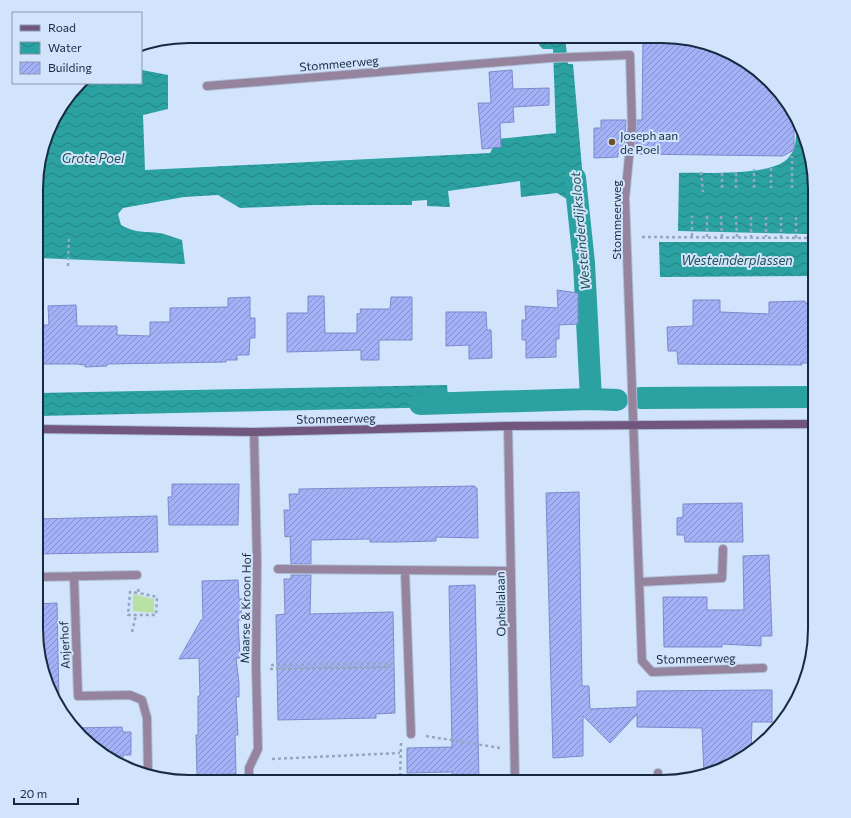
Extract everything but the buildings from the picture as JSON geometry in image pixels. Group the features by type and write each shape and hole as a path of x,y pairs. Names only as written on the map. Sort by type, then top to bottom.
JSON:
{"main road":[{"name":"Stommeerweg","path":"43,429 254,432 508,426 808,424"}],"street":[{"name":"Stommeerweg","path":"206,86 570,56 630,55 632,126 625,198 642,661 652,672 763,668"},
{"name":"Ophelialaan","path":"508,426 515,775"},
{"name":"Maarse & Kroon Hof","path":"249,775 249,768 258,749 256,473 254,432"},
{"path":"640,582 722,578 723,548"},
{"path":"278,569 511,571"},
{"path":"405,571 411,734"},
{"path":"43,577 137,574"},
{"name":"Anjerhof","path":"74,576 78,696 130,695 142,700 147,718 148,769"}],"path":[{"path":"792,156 792,188"},
{"path":"771,168 772,188"},
{"path":"754,169 754,188"},
{"path":"736,170 736,188"},
{"path":"701,172 703,192"},
{"path":"722,172 722,188"},
{"path":"692,216 692,236"},
{"path":"707,216 707,237"},
{"path":"721,216 722,237"},
{"path":"736,216 736,237"},
{"path":"751,217 752,237"},
{"path":"766,217 766,238"},
{"path":"781,217 781,238"},
{"path":"796,217 796,238"},
{"path":"660,236 808,238"},
{"path":"68,266 69,238"},
{"path":"137,574 139,593"},
{"path":"130,592 139,593 157,597 156,615 128,615 130,592"},
{"path":"132,632 136,615"},
{"path":"264,665 389,663 390,667 268,669"},
{"path":"400,775 400,744 411,734 514,750"},
{"path":"272,759 400,753"}],"shaded area":[{"path":"133,594 154,599 154,613 133,611"}],"water":[{"name":"Grote Poel","path":"539,43 566,43 568,64 573,64 586,214 557,193 521,197 520,181 448,191 450,207 427,206 427,200 412,201 412,205 314,205 240,208 218,195 184,197 123,208 118,214 121,225 127,228 138,231 164,234 182,240 185,264 43,258 43,180 48,152 54,133 63,116 73,100 88,84 142,84 142,70 168,75 168,109 143,115 145,170 490,153 497,139 556,133 553,49 543,49"},
{"name":"Westeinderplassen","path":"796,131 807,170 808,234 678,231 679,173 721,173 754,171 769,168 781,163 789,157 794,149"},
{"name":"Westeinderplassen","path":"659,242 808,242 808,276 660,277"},
{"path":"447,385 449,407 43,416 43,393"}],"waterway":[{"name":"Westeinderdijksloot","path":"575,178 584,263 591,399 617,400"},
{"name":"Westeinderdijksloot","path":"641,398 808,397"},
{"path":"420,404 591,399"}],"place":[{"name":"Joseph aan de Poel","path":"612,142"}]}
